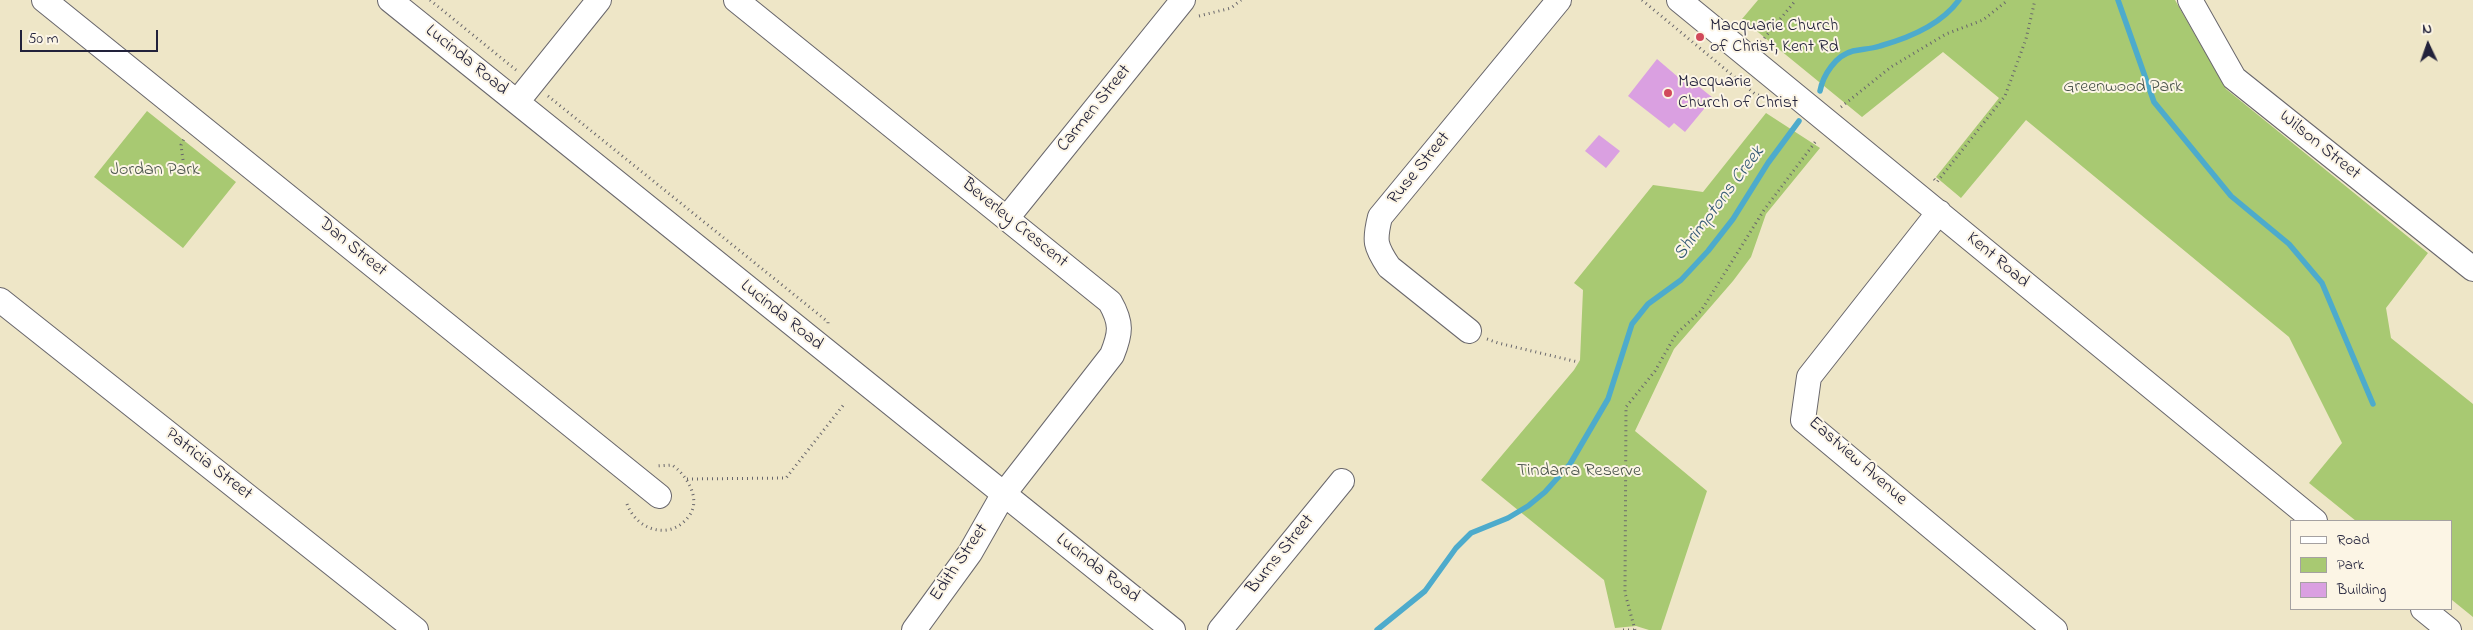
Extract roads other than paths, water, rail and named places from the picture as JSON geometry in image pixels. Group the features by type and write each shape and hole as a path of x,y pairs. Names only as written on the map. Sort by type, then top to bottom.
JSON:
{"street":[{"name":"Dan Street","path":"44,0 659,496"},
{"name":"Lucinda Road","path":"390,0 1173,630"},
{"path":"517,102 599,0"},
{"name":"Beverley Crescent","path":"736,0 1110,302 1118,317 1120,336 1112,355 1003,495"},
{"name":"Carmen Street","path":"1007,218 1183,0"},
{"name":"Ruse Street","path":"1469,331 1389,267 1380,253 1375,237 1380,217 1560,0"},
{"name":"Kent Road","path":"1679,0 2314,520"},
{"name":"Wilson Street","path":"2190,0 2234,78 2473,269"},
{"name":"Eastview Avenue","path":"1939,212 1810,377 1804,420 2055,630"},
{"name":"Patricia Street","path":"0,300 416,630"},
{"name":"Burns Street","path":"1220,630 1342,481"},
{"name":"Edith Street","path":"914,630 970,553 1003,495"},
{"path":"2424,610 2449,630"}],"waterway":[{"name":"Shrimptons Creek","path":"1820,91 1831,66 1847,53 1877,47 1913,35 1943,17 1959,0"},
{"path":"2118,0 2154,102 2231,196 2289,244 2322,283 2373,404"},
{"name":"Shrimptons Creek","path":"1377,630 1425,591 1456,548 1471,533 1508,518 1528,506 1545,492 1570,464 1608,399 1632,324 1648,304 1681,280 1708,251 1733,219 1768,163 1799,121"}],"place":[{"name":"Macquarie Church of Christ, Kent Rd","path":"1700,37"},
{"name":"Macquarie Church of Christ","path":"1668,93"}],"park label":[{"name":"Greenwood Park","path":"2123,88"},
{"name":"Jordan Park","path":"155,171"},
{"name":"Tindarra Reserve","path":"1579,472"}]}
